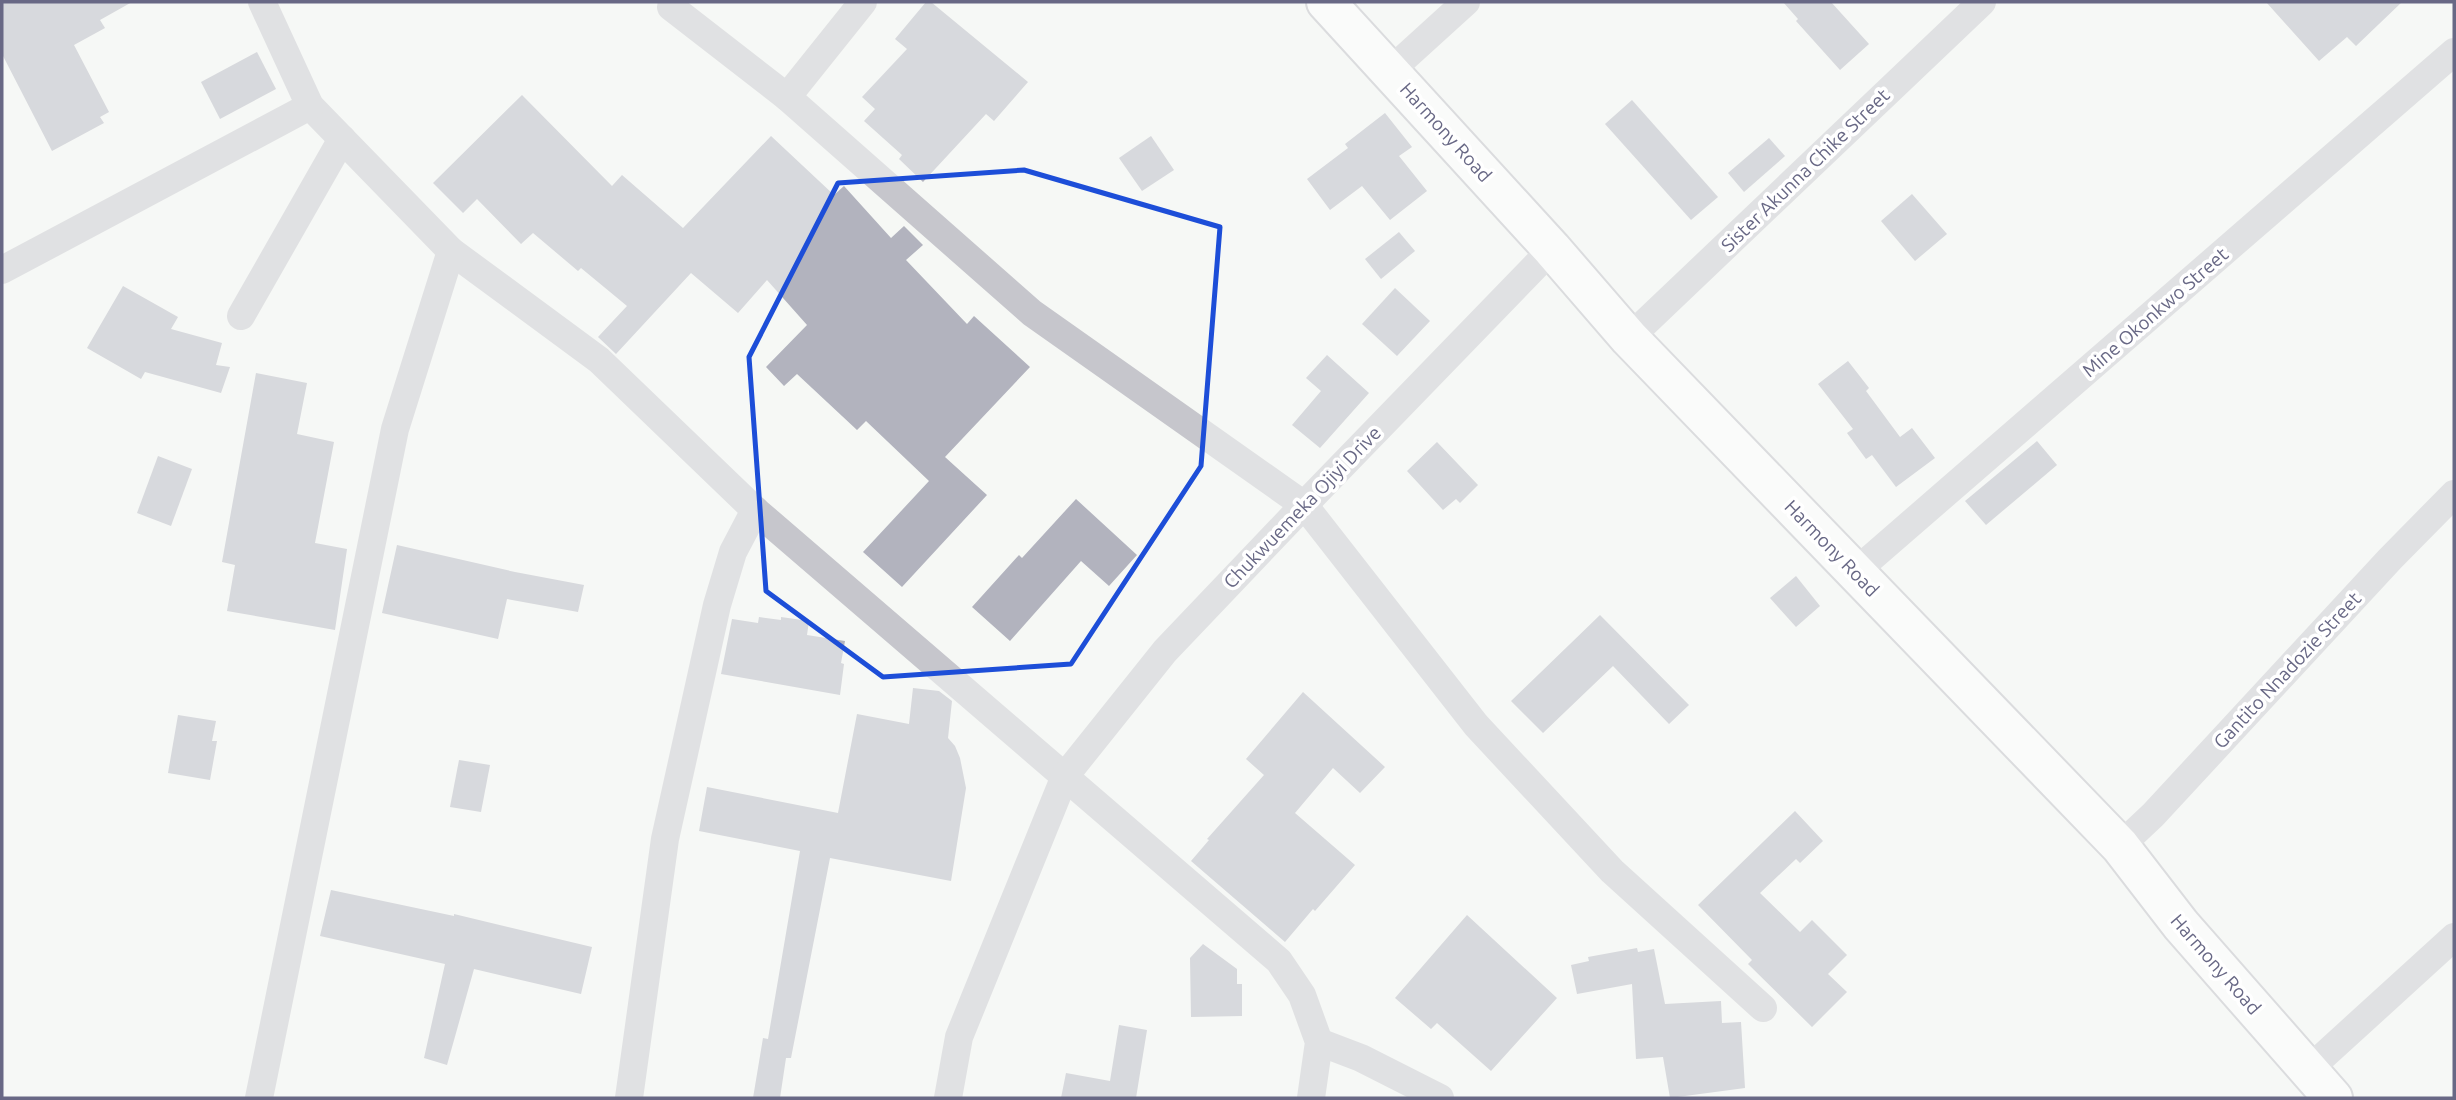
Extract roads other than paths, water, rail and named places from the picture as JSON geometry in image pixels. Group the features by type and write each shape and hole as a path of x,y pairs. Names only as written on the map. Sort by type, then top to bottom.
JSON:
{"main road":[{"name":"Harmony Road","path":"1326,2 1552,249 1629,338 2120,846 2181,925 2333,1098"}],"street":[{"path":"262,2 310,106 452,251 599,360 755,510 1279,961 1302,995 1319,1042 1311,1098"},
{"path":"787,97 863,2"},
{"path":"1390,71 1466,2"},
{"name":"Sister Akunna Chike Street","path":"1629,338 1982,2"},
{"path":"671,7 787,97 1032,313 1304,505 1476,725 1612,871 1763,1008"},
{"name":"Mine Okonkwo Street","path":"1855,572 2454,52"},
{"path":"2,270 310,106"},
{"path":"241,316 342,139"},
{"name":"Chukwuemeka Ojiyi Drive","path":"947,1098 959,1037 1065,776 1165,651 1552,249"},
{"path":"259,1098 395,429 452,251"},
{"name":"Gantito Nnadozie Street","path":"2120,846 2161,806 2390,559 2454,494"},
{"path":"629,1098 665,839 717,605 733,552 755,510"},
{"path":"2308,1070 2454,937"},
{"path":"1319,1042 1362,1058 1440,1098"}]}
